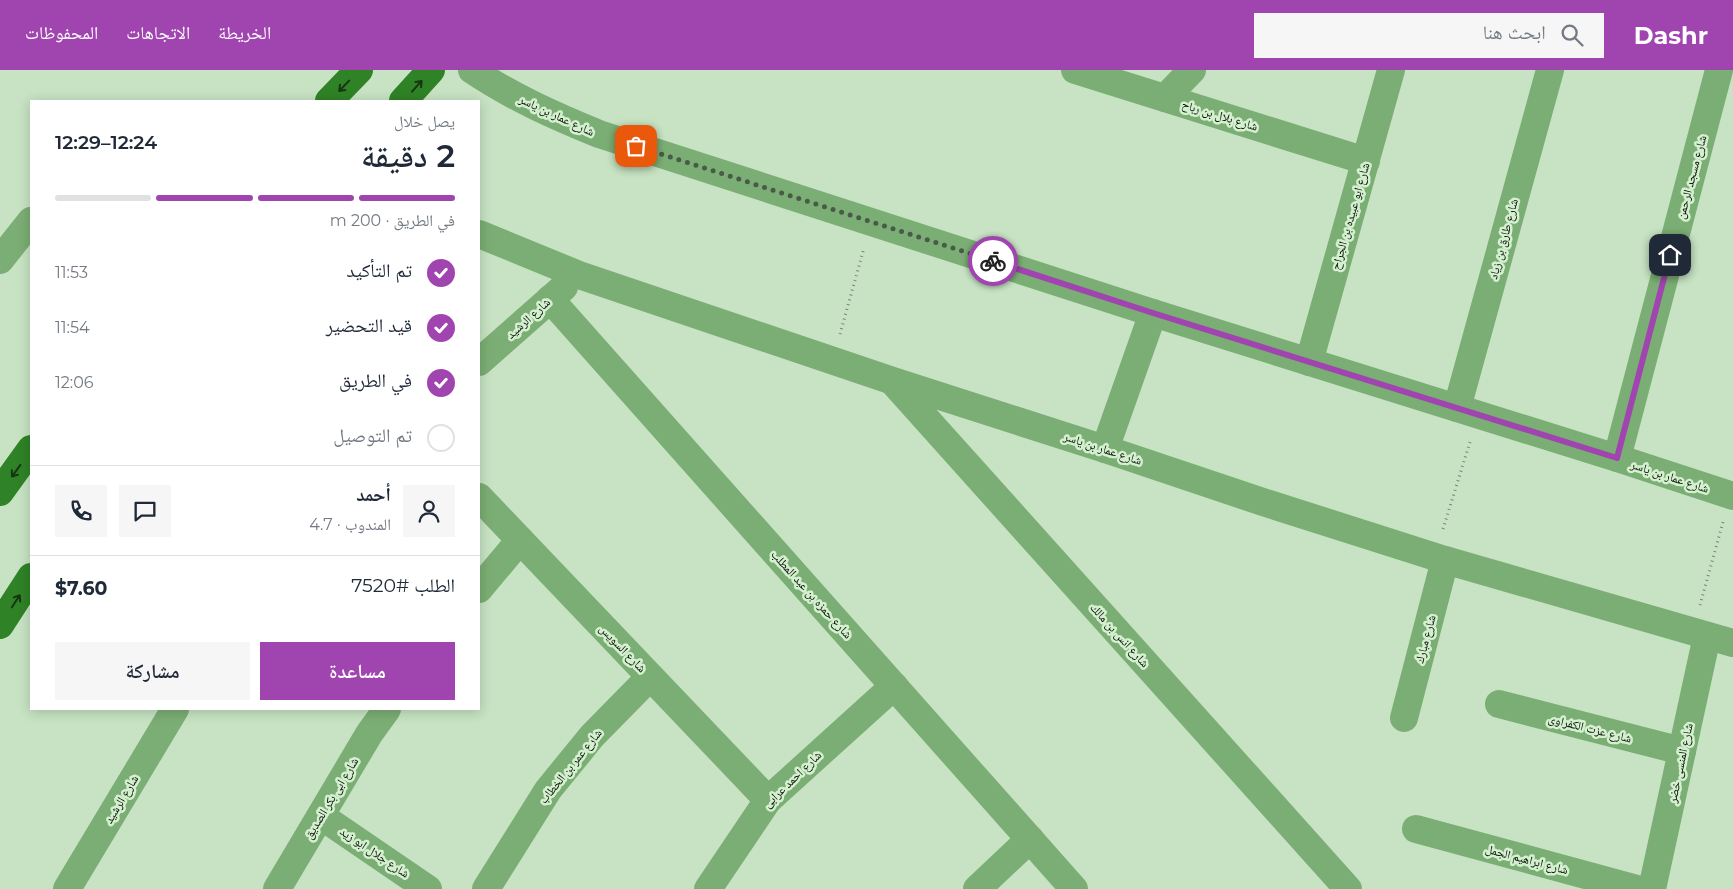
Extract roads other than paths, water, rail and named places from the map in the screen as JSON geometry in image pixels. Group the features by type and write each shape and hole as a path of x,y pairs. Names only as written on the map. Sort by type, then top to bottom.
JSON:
{"main road":[{"path":"330,100 359,70"},
{"path":"404,100 431,70"},
{"path":"0,492 30,450"},
{"path":"0,624 30,579"}],"street":[{"name":"شارع عمار بن ياسر","path":"472,70 488,81 547,113 599,134 1153,313 1617,458 1732,496"},
{"name":"شارع بلال بن رباح","path":"1075,70 1366,161"},
{"path":"1165,98 1192,70"},
{"name":"شارع ابو عبيده بن الجراح","path":"1310,362 1391,70"},
{"name":"شارع طارق بن زياد","path":"1468,412 1550,70"},
{"name":"شارع مسجد الرحمن","path":"1617,458 1719,70"},
{"path":"0,260 30,223"},
{"name":"شارع عمار بن ياسر","path":"480,234 579,275 832,361 1263,502 1440,558 1733,643"},
{"name":"شارع الرشيد","path":"480,361 579,275"},
{"name":"شارع حمزه بن عبد المطلب","path":"550,299 1074,889"},
{"path":"1105,449 1153,313"},
{"name":"شارع انس بن مالك","path":"893,381 1348,889"},
{"name":"شارع السويس","path":"480,498 768,800"},
{"path":"480,588 520,540"},
{"name":"شارع مبارك","path":"1404,718 1440,558"},
{"name":"شارع المنسى خضر","path":"1652,889 1682,751 1700,634"},
{"name":"شارع عمر بن الخطاب","path":"486,889 548,790 592,736 650,677"},
{"name":"شارع احمد عرابى","path":"708,889 768,800 894,686"},
{"name":"شارع عزت الكفراوى","path":"1499,704 1682,751"},
{"name":"شارع الرشيد","path":"66,889 175,710"},
{"name":"شارع ابى بكر الصديق","path":"277,889 369,734 386,710"},
{"name":"شارع جلال ابو زيد","path":"321,816 428,889"},
{"name":"شارع ابراهيم الجمل","path":"1416,829 1637,889"},
{"path":"977,889 1030,839"}]}
